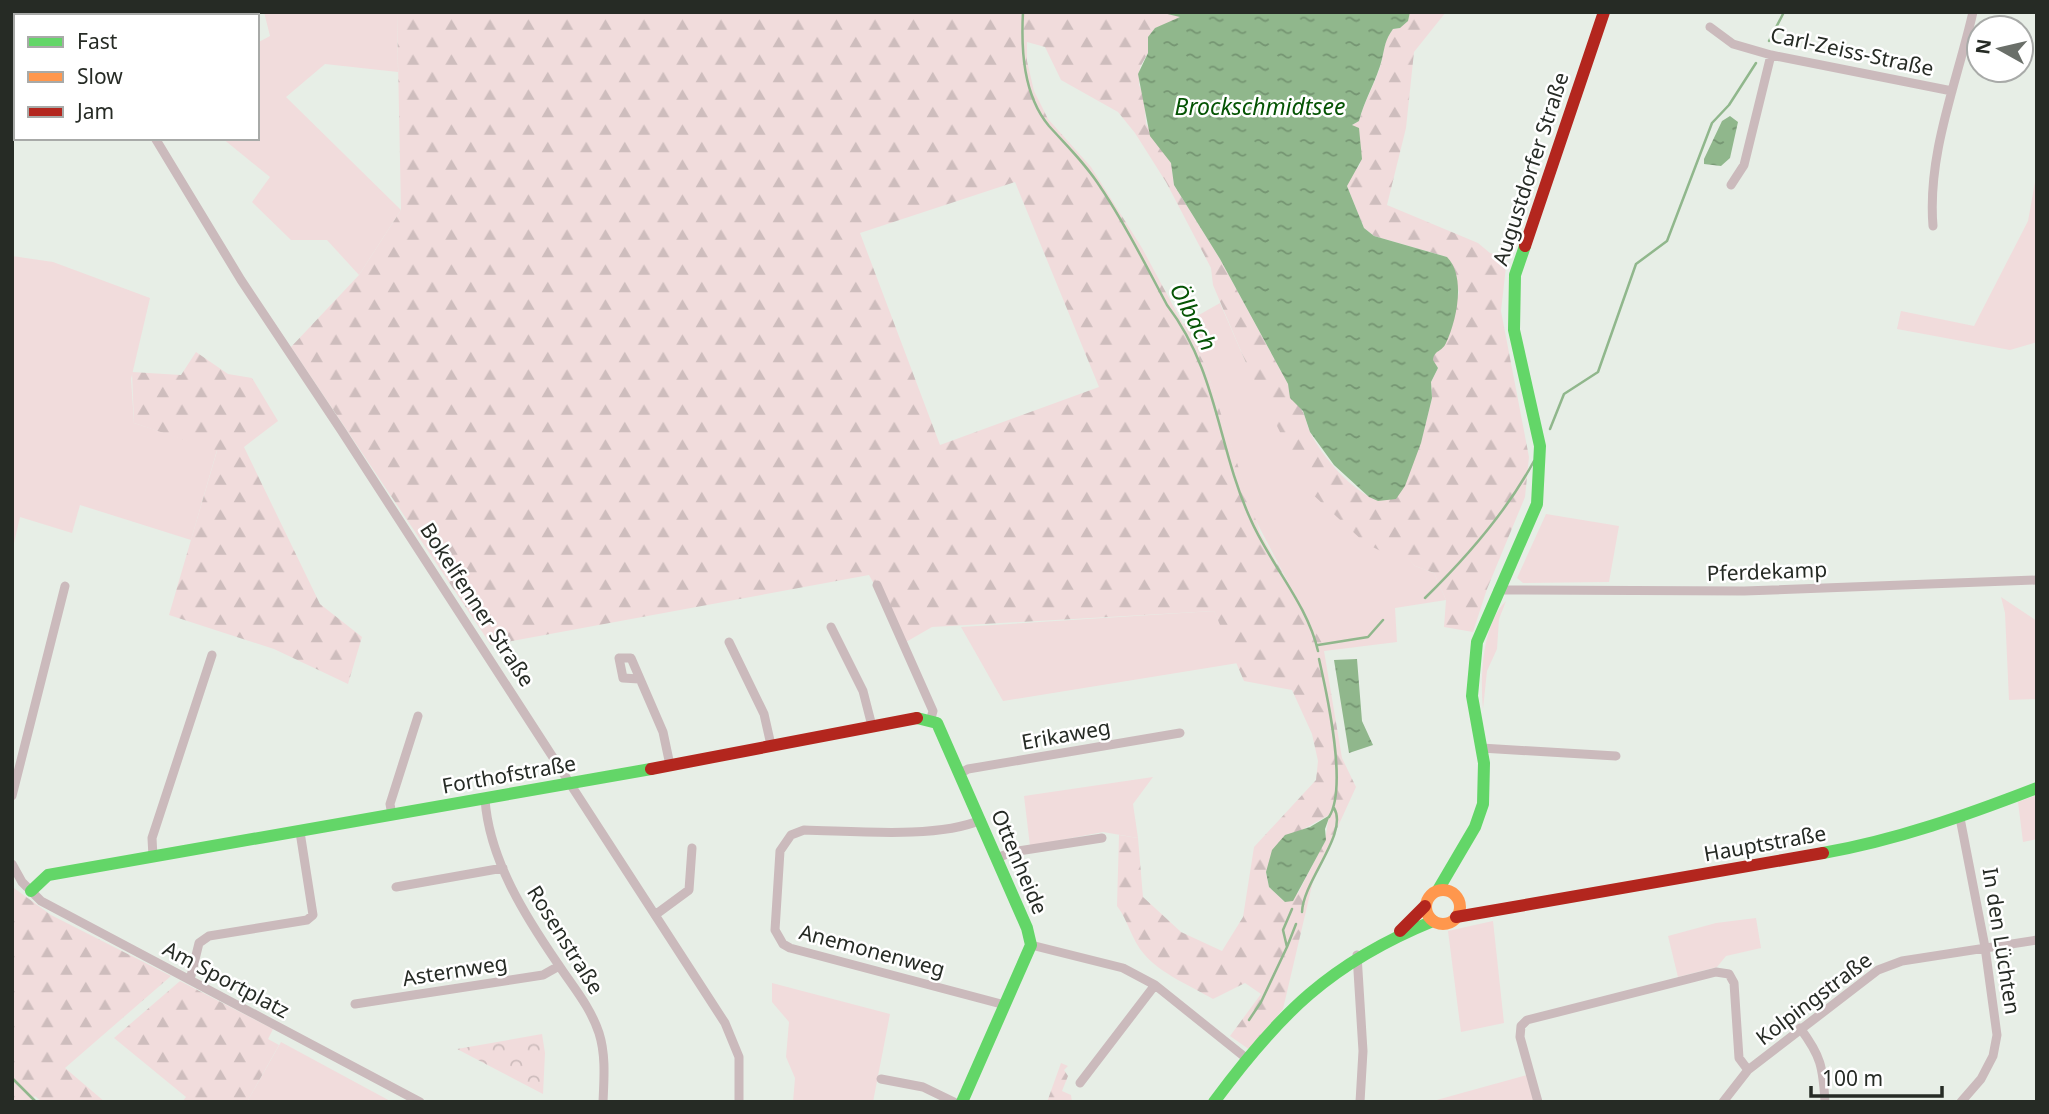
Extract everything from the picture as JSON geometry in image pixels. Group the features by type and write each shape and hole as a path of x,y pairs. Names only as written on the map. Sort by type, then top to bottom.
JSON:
{"main road":[{"name":"Augustdorfer Straße","path":"1438,890 1471,837 1484,802 1486,781 1472,698 1472,668 1477,642 1537,505 1540,446 1514,330 1515,275 1604,12"},
{"path":"872,726 931,718"},
{"name":"Ottenheide","path":"931,718 937,723 981,820 1031,945 962,1102"},
{"name":"Forthofstraße","path":"27,886 48,875 570,784 872,726"},
{"name":"Hauptstraße","path":"1456,917 1476,915 1493,908 1854,847 1960,818 2037,788"},
{"path":"1214,1102 1246,1058 1294,1003 1329,973 1391,937 1433,921 1446,924 1456,917 1457,898 1450,878 1453,862"},
{"path":"1391,937 1425,906 1429,896 1438,890 1447,890 1457,898"},
{"name":"Hauptstraße","path":"1457,898 1493,908"},
{"path":"1425,906 1433,921"}],"street":[{"path":"1933,226 1931,198 1952,91 1973,12"},
{"name":"Carl-Zeiss-Straße","path":"1710,27 1733,44 1771,55 1952,91"},
{"path":"1731,185 1744,165 1771,55"},
{"name":"Bokelfenner Straße","path":"156,140 241,280 733,1038 739,1056 739,1102"},
{"name":"Pferdekamp","path":"1498,590 1744,591 2037,580"},
{"name":"Ottenheide","path":"877,585 933,711 931,718"},
{"path":"12,796 65,586"},
{"path":"831,627 863,691 872,726"},
{"path":"729,642 764,714 771,745"},
{"path":"153,857 152,838 212,655"},
{"path":"639,679 663,732 670,765"},
{"path":"391,815 390,804 418,716"},
{"name":"Erikaweg","path":"959,774 968,769 1180,733"},
{"path":"1481,748 1616,756"},
{"name":"Rosenstraße","path":"485,799 503,868 532,926 592,1014 600,1036 605,1069 603,1102"},
{"name":"In den Lüchten","path":"1960,818 1985,947 1997,1035 1993,1056 1980,1079 1961,1102"},
{"name":"Anemonenweg","path":"981,820 966,826 902,831 804,830 791,835 780,851 775,930 783,944 790,948 1005,1005"},
{"path":"190,980 199,943 209,936 307,920 313,915 300,832"},
{"path":"997,858 1012,852 1102,838"},
{"path":"655,915 689,890 692,848"},
{"path":"12,864 27,886"},
{"path":"396,887 503,868"},
{"name":"Am Sportplatz","path":"27,886 41,901 419,1102"},
{"name":"Kolpingstraße","path":"1723,1102 1748,1070 1800,1028 1889,964 2037,940"},
{"path":"1031,945 1123,968 1155,985 1246,1058"},
{"path":"1357,955 1363,1051 1360,1102"},
{"name":"Asternweg","path":"355,1004 543,975 559,966"},
{"path":"1538,1102 1520,1037 1521,1026 1527,1020 1716,972 1729,974 1734,983 1739,1058 1748,1070"},
{"path":"1080,1083 1155,985"},
{"path":"1800,1028 1819,1054 1823,1068 1825,1102"},
{"path":"881,1079 923,1087 954,1102"}],"green space":[{"path":"264,12 397,12 398,72 325,64 286,97 401,210 359,275 327,240 291,240 252,202 270,177 224,140 259,140 259,42 270,36"},
{"path":"397,12 1159,12 1180,16 1178,20 1155,28 1149,37 1148,53 1140,67 1139,85 1144,95 1146,124 1171,163 1174,185 1220,259 1303,412 1316,442 1348,481 1378,501 1415,456 1421,442 1432,398 1431,382 1438,368 1432,360 1433,355 1453,315 1459,292 1447,257 1374,236 1364,228 1347,186 1349,178 1360,165 1359,129 1352,125 1359,121 1380,67 1386,40 1393,29 1400,28 1410,12 1446,12 1414,52 1406,128 1387,205 1478,243 1490,253 1507,258 1501,311 1529,457 1525,497 1487,589 1473,632 1444,627 1446,600 1434,573 1415,566 1406,556 1400,561 1365,543 1309,491 1246,363 1213,285 1211,268 1166,182 1135,133 1118,112 1061,80 1045,47 1027,42 1027,61 1034,91 1048,119 1091,167 1142,248 1205,365 1260,533 1323,645 1342,758 1356,787 1313,881 1283,1009 1250,1050 1230,1036 1261,994 1245,983 1213,999 1168,974 1140,949 1117,906 1119,835 1138,838 1143,897 1181,932 1222,951 1243,917 1254,847 1316,780 1318,761 1312,734 1292,690 1244,681 1214,611 932,627 906,642 869,575 491,645 291,347 359,275 401,210","holes":["1015,182 1099,387 940,445 860,233","1329,815 1325,841 1298,893 1285,902 1269,887 1266,872 1300,831"]},
{"path":"2037,171 2037,342 2010,350 1897,329 1901,311 1974,326 2028,221"},
{"path":"12,256 53,262 150,298 131,379 134,423 217,450 191,540 80,505 72,533 20,517 12,552"},
{"path":"1220,303 1246,363 1415,566 1434,573 1446,600 1395,608 1397,642 1324,651 1254,517 1205,365 1183,324"},
{"path":"196,352 228,374 252,378 278,421 244,447 320,604 362,637 348,684 274,649 169,615 217,451 134,423 132,372 181,375"},
{"path":"1546,514 1619,526 1609,582 1523,583 1517,578"},
{"path":"2001,597 2037,621 2037,699 2009,700 2005,613"},
{"path":"1506,601 1499,619 1497,649 1487,671 1483,709 1482,682 1487,637 1498,611"},
{"path":"1214,611 1238,663 1003,701 961,627"},
{"path":"1153,777 1133,804 1138,838 1103,832 1030,846 1024,796"},
{"path":"2037,795 2037,839 2023,842 2018,802"},
{"path":"14,888 51,915 171,976 65,1068 105,1102 42,1102 35,1096 29,1102 12,1102"},
{"path":"1756,918 1761,948 1726,956 1717,967 1678,977 1668,936 1716,923"},
{"path":"1493,921 1504,1023 1461,1032 1448,931"},
{"path":"180,981 273,1029 268,1039 279,1045 247,1102 182,1102 186,1097 114,1038"},
{"path":"772,983 890,1014 873,1102 793,1102 795,1078 786,1057 789,1022 772,1002"},
{"path":"542,1034 545,1053 543,1094 457,1049"},
{"path":"281,1042 392,1102 247,1102"},
{"path":"1061,1063 1068,1066 1064,1070 1068,1076 1062,1091 1071,1095 1072,1102 1047,1102"},
{"path":"1527,1075 1534,1102 1433,1101"}],"water":[{"name":"Brockschmidtsee","path":"1159,12 1410,12 1408,21 1400,28 1393,29 1388,36 1380,67 1359,121 1352,125 1359,128 1362,159 1347,186 1364,228 1374,236 1447,257 1453,265 1458,286 1453,323 1446,343 1433,360 1438,368 1431,382 1432,398 1421,443 1405,486 1396,499 1378,501 1369,497 1334,465 1310,432 1303,411 1290,398 1288,384 1220,259 1174,185 1171,163 1150,136 1138,74 1148,53 1148,37 1155,28 1180,17"},
{"path":"1730,116 1738,122 1730,158 1721,166 1704,164 1722,121"},
{"path":"1357,659 1362,721 1373,745 1349,753 1334,660"},
{"path":"1330,815 1325,829 1326,840 1293,901 1285,902 1269,887 1266,872 1272,850 1285,835 1310,827"}],"waterway":[{"name":"Ölbach","path":"1023,12 1023,56 1029,86 1040,114 1101,188 1184,330 1207,383 1230,463 1250,518 1297,600 1313,633 1318,651"},
{"path":"1769,41 1784,12"},
{"path":"1550,429 1564,394 1598,372 1636,264 1667,241 1712,123 1729,105 1756,63"},
{"path":"1425,598 1485,533 1534,461"},
{"path":"1318,645 1368,637 1383,620"},
{"name":"Ölbach","path":"1319,659 1331,716 1336,763 1337,785 1329,817"},
{"name":"Ölbach","path":"1302,912 1304,900 1331,844 1337,818 1334,808"},
{"name":"Ölbach","path":"1249,1020 1261,1002 1287,947 1283,930 1292,909"},
{"name":"Ölbach","path":"1287,947 1296,924"},
{"path":"12,1078 36,1102"}],"traffic: fast":[{"path":"1438,890 1475,827 1483,804 1484,763 1472,696 1477,642 1537,504 1540,446 1514,330 1515,275 1525,246"},
{"path":"917,718 937,723 1027,928 1031,945 962,1102"},
{"path":"31,891 48,875 651,769"},
{"path":"1823,853 1932,826 2037,788"},
{"path":"1214,1102 1261,1042 1309,994 1364,955 1433,921"}],"traffic: slow":[{"path":"1443,890 1455,895 1460,907 1455,919 1443,924 1431,919 1426,907 1431,895 1443,890"}],"traffic: jam":[{"path":"1525,246 1604,12"},
{"path":"651,769 917,718"},
{"path":"1456,917 1823,853"},
{"path":"1400,931 1425,906"}]}
